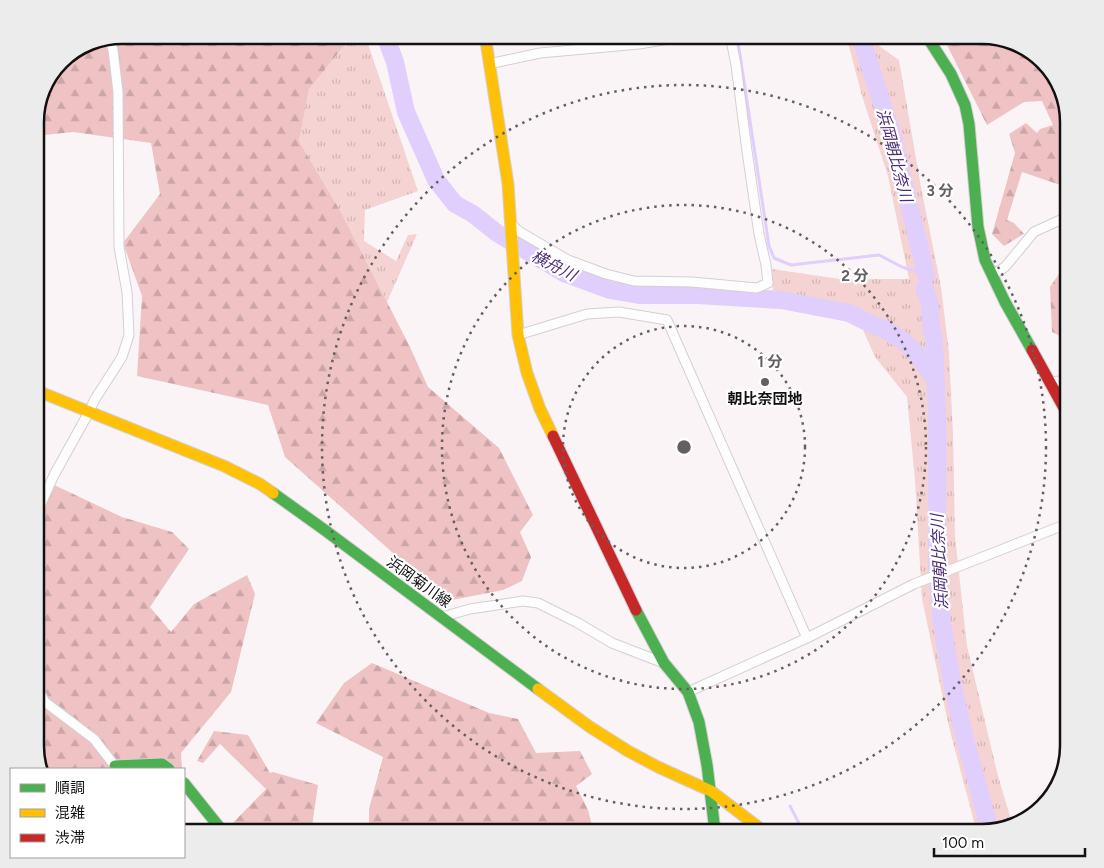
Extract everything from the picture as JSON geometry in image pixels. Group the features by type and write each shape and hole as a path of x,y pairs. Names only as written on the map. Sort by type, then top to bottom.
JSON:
{"street":[{"path":"44,497 95,399 122,357 129,335 127,292 119,247 118,92 111,44"},
{"path":"486,44 508,184 518,335 527,373 540,409 629,598 664,663 688,692 700,722 711,791 714,824"},
{"path":"489,64 540,53 639,44"},
{"path":"511,224 520,232 568,260 606,274 634,281 692,282 756,288 768,283 759,234 732,44"},
{"path":"932,44 951,74 965,105 969,124 978,227 984,260 1005,302 1060,400"},
{"path":"992,275 1005,267 1034,232 1060,220"},
{"path":"518,335 587,314 619,312 667,320 807,638"},
{"path":"1050,382 1060,381"},
{"name":"浜岡菊川線","path":"44,394 224,466 260,484 590,727 658,767 711,791 755,824"},
{"path":"688,692 807,638 914,584 1060,527"},
{"path":"442,617 470,609 523,601 538,603 612,643 664,663"},
{"path":"44,700 94,739 115,768 162,764 168,768"},
{"path":"185,784 217,824"}],"green space":[{"path":"112,44 346,44 309,89 299,141 342,214 409,345 428,387 499,448 533,515 520,532 531,557 522,581 503,590 447,601 285,457 268,405 137,376 142,296 123,243 160,194 151,143 73,132 44,135 46,102 60,74 70,63 83,54 97,48"},
{"path":"346,44 368,44 418,191 365,210 364,241 396,261 408,235 417,234 387,302 342,214 299,141 309,89"},
{"path":"848,44 876,44 899,60 941,287 949,352 955,536 967,646 998,776 1011,818 997,823 975,824 949,727 922,599 915,480 907,397 875,357 859,321 773,295 772,269 840,279 909,279 888,176 862,96"},
{"path":"946,44 992,44 1021,54 1044,74 1052,87 1059,107 1060,185 1022,172 1007,220 1014,223 1024,234 1004,246 992,234 1015,153 1009,134 1026,123 1037,133 1040,129 1053,125 1042,101 1024,102 987,125"},
{"path":"1060,272 1060,336 1052,332 1050,287"},
{"path":"44,480 122,517 172,532 189,549 150,607 171,632 194,604 247,575 255,594 231,692 181,753 182,768 47,768 44,751"},
{"path":"372,663 489,713 518,719 536,753 580,751 592,774 576,786 588,810 592,824 369,824 369,809 383,757 316,723 344,683"},
{"path":"214,731 248,735 270,773 273,772 318,785 312,824 232,824 266,789 220,744 203,763 197,761"}],"waterway":[{"name":"横舟川","path":"388,44 395,62 406,112 436,180 455,204 473,214 497,233 564,273 610,290 639,295 697,295 781,300 849,313 886,330 902,340 917,354 935,379"},
{"path":"738,44 769,246 774,258 791,265 879,255 902,267 926,275 925,288"},
{"name":"浜岡朝比奈川","path":"863,44 893,138 926,275"},
{"name":"浜岡朝比奈川","path":"925,288 930,305 931,329 934,338 937,413 937,568 942,625 965,739 988,824"},
{"path":"790,806 799,824"}],"traffic: fast":[{"path":"932,44 951,74 965,105 969,124 978,227 985,260 1005,302 1032,350"},
{"path":"273,493 538,689"},
{"path":"636,610 664,663 688,692 699,722 707,765 714,824"},
{"path":"115,766 162,764 168,768"},
{"path":"185,784 217,824"}],"traffic: slow":[{"path":"486,44 508,184 518,335 527,373 540,409 553,436"},
{"path":"44,394 224,466 260,484 273,493"},
{"path":"538,689 590,727 628,751 711,791 754,824"}],"traffic: jam":[{"path":"1032,350 1060,401"},
{"path":"553,436 636,610"}],"place":[{"name":"朝比奈団地","path":"765,382"}]}
